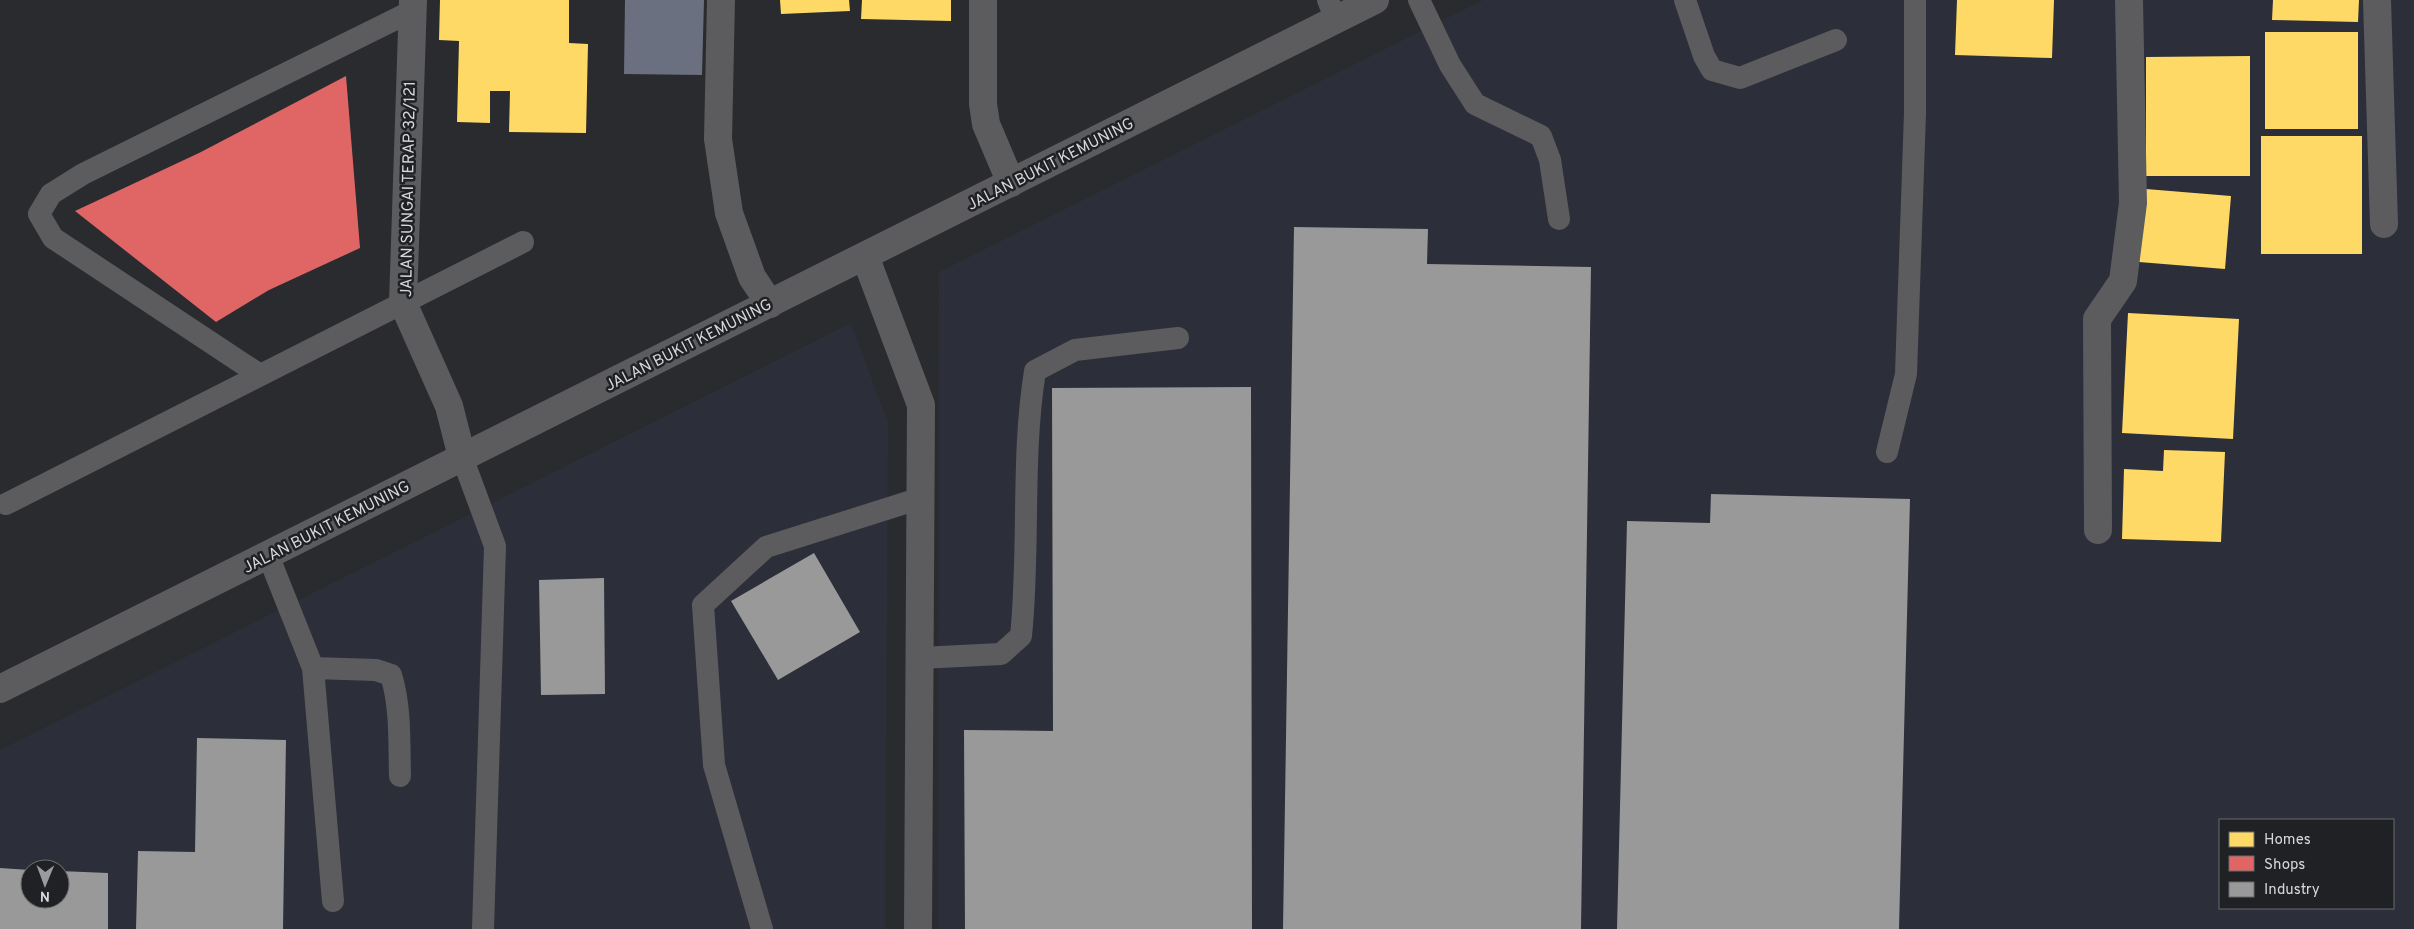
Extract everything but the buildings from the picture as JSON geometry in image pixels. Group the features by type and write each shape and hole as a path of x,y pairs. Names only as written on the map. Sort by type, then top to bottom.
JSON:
{"street":[{"path":"722,0 718,139 729,213 752,276 770,304"},
{"path":"983,0 985,117 1011,183"},
{"name":"JALAN BUKIT KEMUNING","path":"0,689 1011,183 1332,10 1375,0"},
{"path":"2098,530 2096,319 2123,281 2133,203 2129,0"},
{"path":"2377,0 2384,224"},
{"name":"JALAN SUNGAI TERAP 32/121","path":"412,5 403,303 449,406 462,457"},
{"path":"865,256 921,405 918,929"}],"lane":[{"path":"1419,0 1450,65 1475,104 1541,136 1550,160 1559,220"},
{"path":"1685,0 1704,56 1712,70 1740,78 1836,40"},
{"path":"1887,452 1906,374 1915,114 1915,0"},
{"path":"260,375 53,238 39,214 52,194 84,174 412,5"},
{"path":"6,504 522,242"},
{"path":"920,658 1001,654 1021,636 1026,594 1029,406 1035,371 1075,350 1178,338"},
{"path":"462,457 495,546 483,929"},
{"path":"762,929 714,765 703,605 766,547 921,498"},
{"path":"268,555 313,668 333,901"},
{"path":"313,668 376,670 391,675 396,690 400,776"}],"shaded area":[{"path":"1483,0 2414,0 2414,929 938,929 939,272"},
{"path":"851,323 888,423 885,929 0,929 0,750"}]}
